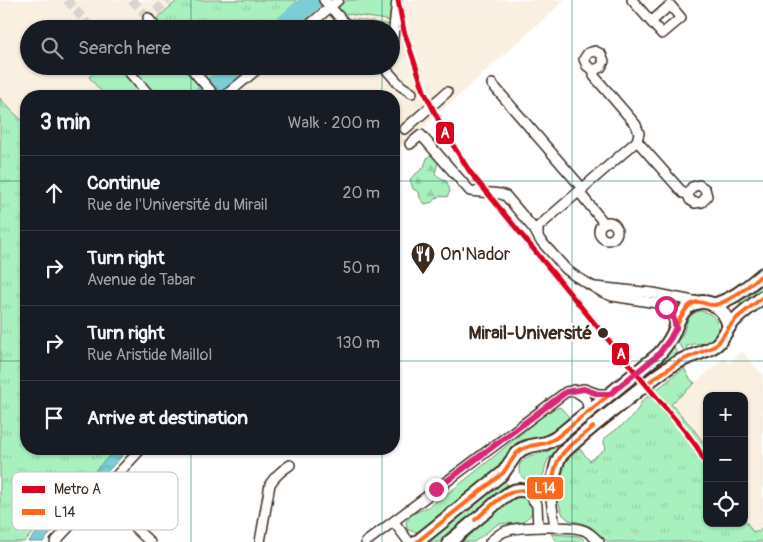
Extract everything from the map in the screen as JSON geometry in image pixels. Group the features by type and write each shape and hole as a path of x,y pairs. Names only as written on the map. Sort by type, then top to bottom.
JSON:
{"main road":[{"path":"713,305 735,296 763,274"},
{"path":"729,327 724,313 709,303 699,302 688,307 683,312 670,339 658,355 556,438 546,443 522,449 516,454 510,468 515,484 533,492 540,491 549,485 553,480 557,460 566,450 676,362 716,345 729,327 763,297"},
{"path":"417,542 503,473 512,462"},
{"path":"449,542 502,498 513,491 525,490"}],"street":[{"path":"313,20 327,3 338,0"},
{"path":"395,20 397,0"},
{"path":"632,0 651,22"},
{"path":"327,3 342,20"},
{"path":"594,70 594,76 636,125 639,133 637,141 538,228 538,234 540,240 566,269 575,276 612,296 663,304 672,312 676,328"},
{"path":"132,75 145,90"},
{"path":"197,75 210,90"},
{"path":"232,90 250,75"},
{"path":"393,75 401,86 412,93"},
{"path":"492,84 581,190 604,222"},
{"path":"405,129 447,92"},
{"path":"410,144 421,135 470,191 506,196 538,234"},
{"path":"637,141 683,193 688,194"},
{"path":"593,286 653,293 699,302"},
{"path":"366,542 566,392 584,389 598,394 610,394"},
{"path":"573,390 588,402 588,411"},
{"path":"120,472 135,455"},
{"path":"260,542 270,484 282,470 290,465"},
{"path":"547,527 549,485"},
{"path":"525,490 537,505 547,527"},
{"path":"394,522 409,542"},
{"path":"490,542 503,532 520,528 547,527 580,529 592,535 599,542"},
{"path":"55,542 66,530"},
{"path":"137,530 150,542"}],"shaded area":[{"path":"0,0 565,0 400,146 400,90 20,90 20,455 111,455 94,472 12,472 12,530 36,530 24,542 0,542"},
{"path":"742,351 763,375 763,526 759,531 752,531 748,524 748,392 703,392 703,442 671,403 724,358 729,363"}],"green space":[{"path":"178,0 295,0 309,17 306,20 155,20"},
{"path":"346,0 393,0 392,20 343,13 338,7"},
{"path":"91,75 126,75 139,90 100,90 89,77"},
{"path":"138,75 190,75 203,90 151,90"},
{"path":"203,75 241,75 224,90 216,90"},
{"path":"0,98 20,118 20,455 111,455 94,472 12,472 12,530 36,530 24,542 0,542"},
{"path":"432,154 438,162 435,174 447,182 450,191 447,197 439,196 433,202 425,204 420,198 419,192 413,189 410,179 424,167 427,158"},
{"path":"763,281 763,292 743,307 736,299"},
{"path":"703,311 714,318 718,325 717,334 708,343 687,346 686,353 676,339 679,339 682,335 690,316"},
{"path":"671,344 680,356 567,441 549,459 540,479 530,481 523,478 519,472 522,461 532,455 547,452"},
{"path":"684,368 690,379 695,383 671,404 703,442 703,527 748,527 748,524 752,531 755,531 763,526 763,542 608,542 591,527 569,520 563,515 556,494 561,466 566,459 580,449 590,461 606,448 604,439 635,414 642,401"},
{"path":"560,407 569,417 554,431 545,436 526,439 516,443 508,451 500,469 420,531 414,532 407,529 406,522 412,514 428,507 455,488 548,411"},
{"path":"505,481 509,488 494,497 439,542 427,542"},
{"path":"517,496 526,497 533,506 531,515 521,523 498,524 474,542 457,542 507,501"},
{"path":"551,534 579,536 584,540 583,542 558,542"}],"water":[{"path":"111,455 123,455 107,472 94,472"},
{"path":"39,530 53,530 43,542 28,542"}],"waterway":[{"path":"290,20 313,0"},
{"path":"209,90 226,75"}],"tunnel":[{"path":"67,0 84,20"},
{"path":"132,0 148,18"},
{"path":"146,20 168,0"}],"metro line":[{"name":"A","path":"398,0 404,31 424,91 444,131 470,172 685,431 703,458"}],"transit line":[{"name":"L14","path":"417,542 503,473 516,454 522,449 546,443 556,438 658,355 668,342 682,315 689,306 696,302 711,305 720,304 740,292 763,274"},
{"name":"L14","path":"646,384 680,361 713,347 738,317 763,297"},
{"name":"L14","path":"475,520 494,503 510,493 520,490 539,491 546,487 553,477 557,462 562,454 593,427"}],"place":[{"name":"On'Nador","path":"423,275"},
{"name":"Mirail-Université","path":"603,333"}],"route":[{"path":"436,489 566,392 584,389 598,394 610,394 628,380 658,355 676,328 672,312 666,307"}]}
